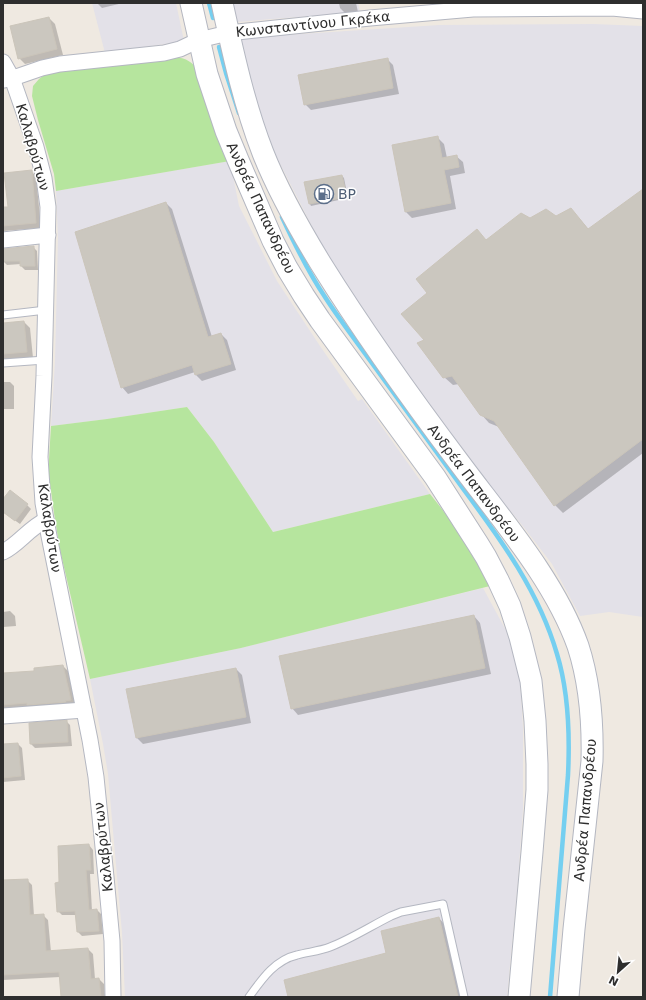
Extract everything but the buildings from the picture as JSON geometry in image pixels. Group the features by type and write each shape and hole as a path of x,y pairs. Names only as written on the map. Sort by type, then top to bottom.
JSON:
{"main road":[{"name":"Ανδρέα Παπανδρέου","path":"190,3 207,74 226,131 262,217 287,268 320,320 435,477 486,557 503,590 515,621 524,650 531,681 537,764 537,790 520,997"},
{"name":"Ανδρέα Παπανδρέου","path":"222,3 228,33 245,98 261,148 306,239 351,311 421,412 538,570 554,595 568,622 577,644 587,680 591,704 593,739 568,997"}],"street":[{"name":"Κωνσταντίνου Γκρέκα","path":"8,79 60,64 180,49 199,40 228,33 473,8 612,8 643,11"},
{"name":"Καλαβρύτων","path":"3,62 8,79 36,147 44,178 48,207 45,360 40,457 43,503 96,777 112,941 113,997"},
{"path":"3,240 48,235"},
{"path":"3,552 14,546 35,527 46,520"},
{"path":"3,716 84,710"}],"lane":[{"path":"3,315 46,310"},
{"path":"3,363 45,360"},
{"path":"249,997 265,975 286,958 328,948 396,914 443,904 464,997"}],"shaded area":[{"path":"92,3 176,3 184,41 105,53"},
{"path":"232,3 358,3 360,12 237,22"},
{"path":"593,24 643,26 643,617 609,612 580,616 552,564 469,461 356,303 322,246 271,146 253,92 240,38 439,25"},
{"path":"230,161 239,206 277,281 358,401 362,399 430,494 273,532 214,442 187,407 51,426 55,362 58,237 56,191"},
{"path":"483,588 509,636 518,660 523,729 523,809 507,997 125,997 122,933 108,774 90,679 241,648"}],"green space":[{"path":"176,57 188,61 198,70 230,161 56,191 54,174 32,96 33,86 39,79 47,73"},
{"path":"187,407 214,442 273,532 430,494 463,538 490,586 241,648 90,679 60,550 54,513 49,476 51,426"}],"waterway":[{"path":"209,3 213,18"},
{"path":"219,47 239,113"},
{"path":"282,217 307,268 331,306 478,509 518,568 540,609 557,654 564,684 568,714 569,744 568,775 550,997"}],"place":[{"name":"BP","path":"324,194"}]}
